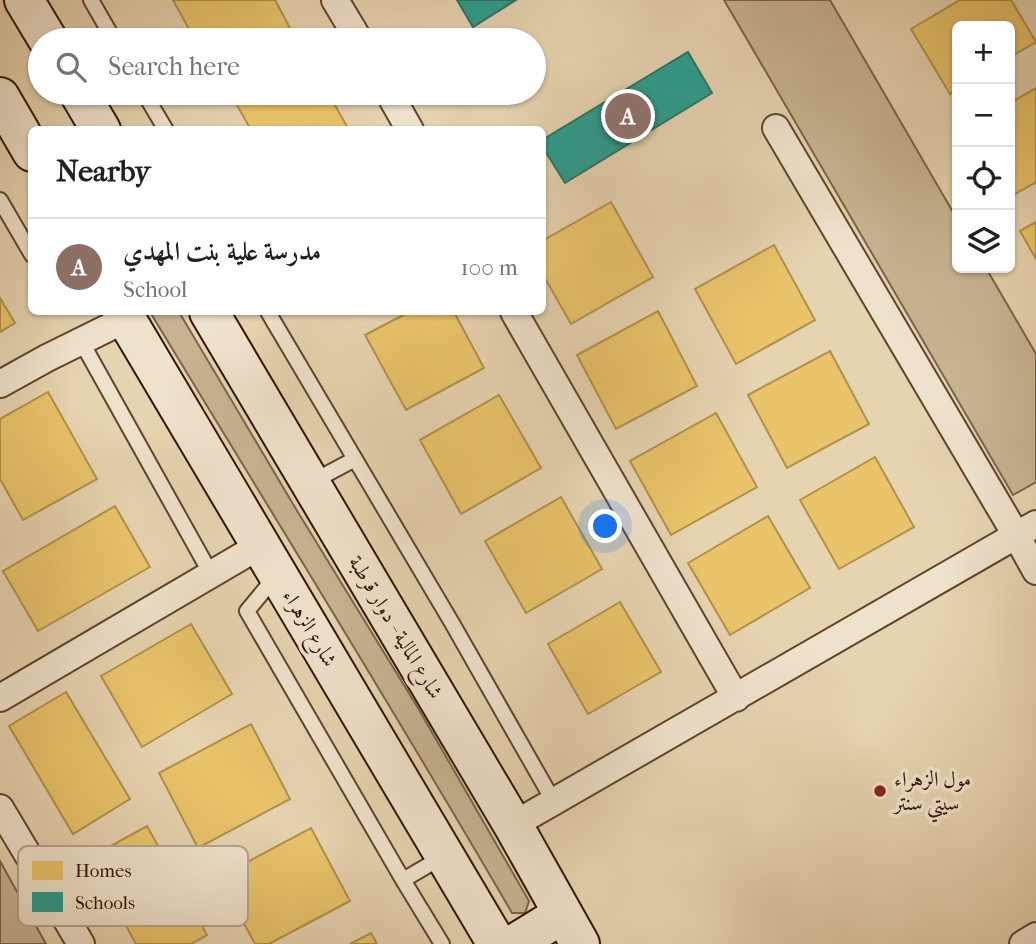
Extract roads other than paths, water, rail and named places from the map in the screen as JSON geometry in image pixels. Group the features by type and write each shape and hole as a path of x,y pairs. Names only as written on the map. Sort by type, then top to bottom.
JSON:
{"main road":[{"path":"24,0 41,28"},
{"path":"0,97 28,145"},
{"name":"شارع الزهراء","path":"124,315 497,944"},
{"name":"شارع المالية - دوار قرطبة","path":"211,315 513,825 571,929"},
{"path":"514,944 571,929"}],"street":[{"path":"335,0 352,28"},
{"path":"396,105 408,126"},
{"path":"776,128 1026,530 1036,572"},
{"path":"0,384 124,315"},
{"path":"516,315 736,698"},
{"path":"513,825 1026,530"},
{"path":"0,698 211,574 269,559"},
{"path":"0,808 23,846"},
{"path":"71,926 82,944"},
{"path":"1023,944 1036,936"}],"lane":[{"path":"91,0 107,28"},
{"path":"152,105 164,126"},
{"path":"0,200 28,248"},
{"path":"270,315 452,623 554,802"},
{"path":"81,341 211,574"},
{"path":"310,483 355,459"},
{"path":"269,559 247,611 442,944"},
{"path":"403,880 445,856"}],"place":[{"name":"مدرسة علية بنت المهدي","path":"628,116"},
{"name":"مول الزهراء سيتي سنتر","path":"880,791"}]}
